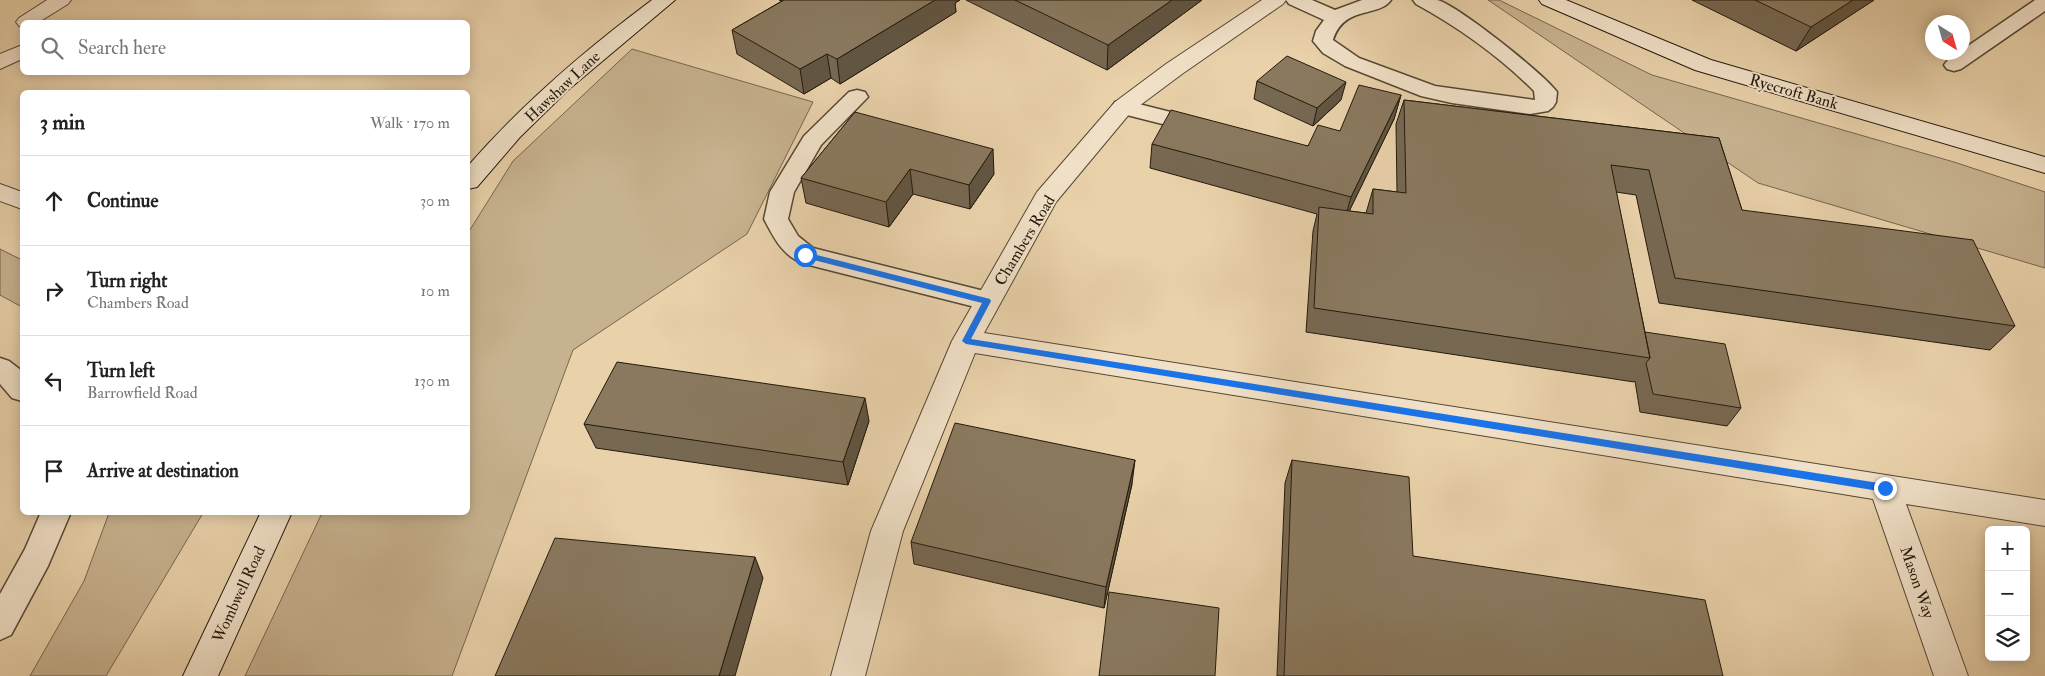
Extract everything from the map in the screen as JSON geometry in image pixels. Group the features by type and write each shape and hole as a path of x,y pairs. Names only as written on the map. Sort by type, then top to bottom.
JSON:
{"street":[{"path":"29,20 61,0"},
{"name":"Hawshaw Lane","path":"470,179 548,96 623,31 665,0"},
{"name":"Chambers Road","path":"848,676 887,531 966,341 1046,198 1123,107 1174,69 1276,0"},
{"name":"Ryecroft Bank","path":"1549,0 1703,65 2045,165"},
{"path":"0,63 20,52"},
{"path":"0,192 20,200"},
{"path":"966,341 2045,513"},
{"name":"Mason Way","path":"1885,488 1951,676"},
{"name":"Wombwell Road","path":"200,676 276,515"}],"lane":[{"path":"1296,0 1334,17"},
{"path":"1381,0 1334,17 1324,33 1323,41 1330,49 1352,62 1429,91 1530,107 1540,106 1545,102 1546,92 1537,81 1479,35 1441,9 1423,0"},
{"path":"1954,65 2045,2"},
{"path":"857,97 812,141 782,192 776,219 790,242 805,255 987,301"},
{"path":"1123,107 1221,132"},
{"path":"0,368 13,378 20,387"},
{"path":"0,625 37,556 55,515"}],"shaded area":[{"path":"1488,0 1499,0 1652,75 1954,162 2045,192 2045,268 1758,183"},
{"path":"632,49 813,102 747,234 573,350 452,676 245,676 321,515 470,515 470,230 513,161"},
{"path":"0,249 20,259 20,306 0,295"},
{"path":"108,515 202,515 106,676 30,676 84,581"}],"building":[{"path":"784,0 935,0 837,59 827,54 800,69 732,30"},
{"path":"1015,0 1172,0 1108,45"},
{"path":"1755,0 1853,0 1811,27"},
{"path":"1287,56 1346,82 1317,108 1257,81"},
{"path":"1359,85 1401,95 1351,197 1152,144 1171,110 1308,146 1318,125 1340,131"},
{"path":"1404,100 1719,138 1742,210 1973,240 2015,326 1675,278 1649,170 1611,165 1650,358 1314,308 1319,207 1373,214 1373,189 1406,193"},
{"path":"855,112 993,149 969,185 910,169 886,202 801,178"},
{"path":"1645,332 1725,344 1741,408 1653,394 1646,363 1650,358"},
{"path":"617,362 865,398 843,462 584,424"},
{"path":"955,423 1135,460 1106,587 911,542"},
{"path":"1292,460 1409,477 1413,556 1705,600 1723,676 1284,676"},
{"path":"555,538 755,557 719,676 495,676"},
{"path":"1109,592 1219,608 1215,676 1099,676"}],"route":[{"path":"805,255 987,301 966,341 1885,488"}]}
